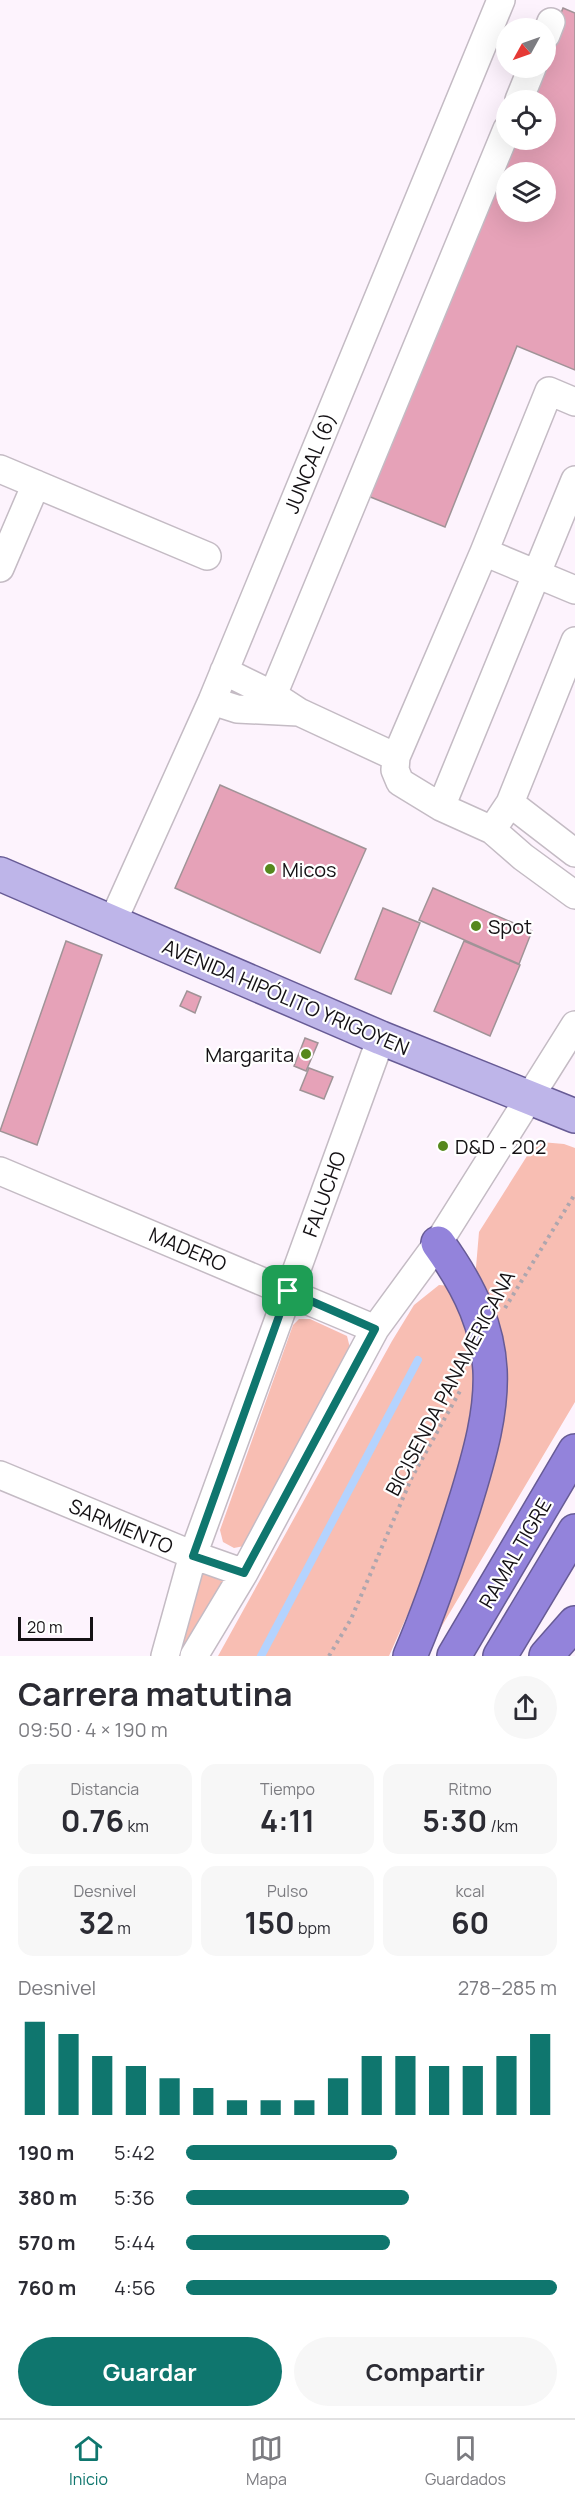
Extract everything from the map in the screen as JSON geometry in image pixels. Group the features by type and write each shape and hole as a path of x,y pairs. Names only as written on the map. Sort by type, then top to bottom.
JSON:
{"highway":[{"path":"410,1656 450,1552 486,1428 492,1391 487,1344 472,1296 438,1243"},
{"name":"RAMAL TIGRE","path":"454,1656 575,1451"},
{"name":"RAMAL TIGRE","path":"500,1656 575,1531"},
{"path":"546,1656 575,1623"}],"main road":[{"name":"AVENIDA HIPÓLITO YRIGOYEN","path":"0,874 381,1038 575,1116"}],"street":[{"name":"JUNCAL (6)","path":"112,923 212,701 501,0"},
{"path":"273,695 498,150"},
{"path":"575,402 549,391 484,552 396,757 395,770 400,782 441,807 492,831 575,895"},
{"path":"0,469 207,556"},
{"path":"441,807 575,480"},
{"path":"0,568 36,484"},
{"path":"484,552 575,590"},
{"path":"492,831 510,803 575,641"},
{"path":"224,671 273,695 299,712 396,757"},
{"path":"212,701 237,709 299,712"},
{"path":"510,803 575,854"},
{"path":"194,1656 244,1573 375,1329 438,1243 575,1025"},
{"name":"FALUCHO","path":"165,1656 193,1556 381,1038"},
{"name":"MADERO","path":"0,1171 375,1329"},
{"name":"SARMIENTO","path":"0,1475 193,1556 244,1573"}],"path":[{"name":"BICISENDA PANAMERICANA","path":"487,1344 508,1304 575,1194"},
{"name":"BICISENDA PANAMERICANA","path":"328,1656 351,1619 412,1477 464,1385"}],"shaded area":[{"path":"541,1142 564,1144 575,1148 575,1402 424,1656 475,1508 475,1279 479,1232 527,1156"},
{"path":"439,1285 451,1286 484,1373 438,1546 389,1656 218,1656 392,1341 414,1305"},
{"path":"299,1319 310,1319 347,1336 351,1352 244,1546 234,1548 223,1542 220,1530 293,1325"},
{"path":"201,1571 224,1582 184,1656 174,1656"}],"building":[{"path":"563,8 575,13 575,370 517,346 445,527 368,496 496,177 496,222 556,222 556,162 502,162 507,150 556,150 556,90 530,90 535,78 556,78 556,26"},
{"name":"Micos","path":"220,785 366,849 320,953 175,888"},
{"name":"Spot","path":"433,888 532,931 519,964 419,920"},
{"path":"383,908 420,923 391,994 355,979"},
{"path":"66,941 102,955 37,1145 0,1131"},
{"path":"464,941 520,965 490,1036 434,1011"},
{"path":"187,991 201,997 195,1013 180,1006"},
{"name":"Margarita","path":"305,1038 318,1043 306,1071 294,1066"},
{"path":"309,1068 333,1077 324,1099 300,1090"}],"waterway":[{"path":"261,1656 418,1360"}],"place":[{"name":"Micos","path":"270,869"},
{"name":"Spot","path":"476,926"},
{"name":"Margarita","path":"306,1054"},
{"name":"D&D - 202","path":"443,1146"}],"route":[{"path":"288,1291 375,1329 244,1573 193,1556 288,1291"}]}
